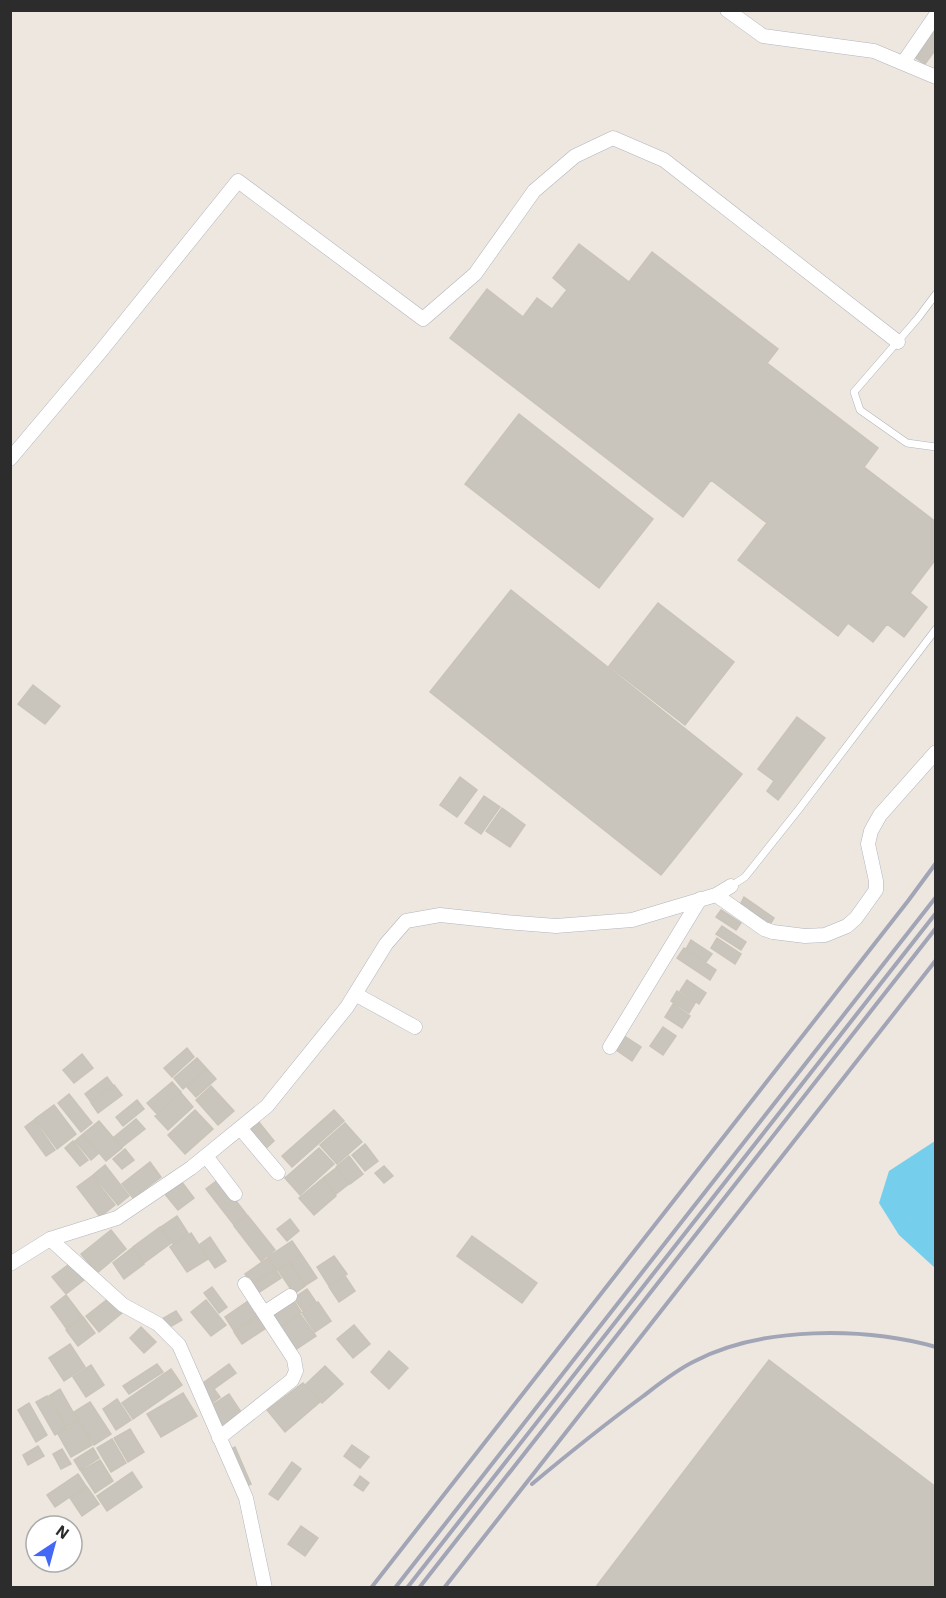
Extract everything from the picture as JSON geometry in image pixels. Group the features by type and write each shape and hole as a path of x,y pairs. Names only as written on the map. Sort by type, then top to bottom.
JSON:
{"street":[{"path":"727,10 763,36 874,51 936,77"},
{"path":"903,63 936,15"},
{"path":"10,459 101,351 238,181 423,319 475,274 534,191 575,156 613,138 664,160 898,342"},
{"path":"716,896 764,929 773,932 805,936 825,935 847,926 856,918 876,890 868,844 871,831 880,815 936,752"},
{"path":"10,1264 50,1239 117,1218 191,1168 267,1106 347,1007 386,944 406,921 440,915 556,926 633,920 716,896 731,886"},
{"path":"610,1047 700,899"},
{"path":"355,994 415,1028"},
{"path":"240,1128 278,1173"},
{"path":"206,1156 236,1194"},
{"path":"50,1239 123,1305 158,1324 179,1345 246,1498 265,1587"},
{"path":"219,1438 292,1380 296,1371 294,1359 245,1284"},
{"path":"264,1313 290,1296"}],"lane":[{"path":"936,294 854,392 860,410 907,443 936,447"},
{"path":"731,886 745,877 799,810 936,629"}],"water":[{"path":"935,1141 935,1268 899,1235 879,1203 889,1171"}],"building":[{"path":"931,29 936,32 936,49 925,64 913,56"},
{"path":"579,244 629,282 652,252 778,349 767,363 878,448 864,467 936,522 936,559 910,593 927,607 904,637 887,624 873,642 848,623 838,636 738,560 767,523 711,480 683,517 450,338 487,289 523,317 537,298 552,309 567,290 553,278"},
{"path":"519,414 653,519 599,588 465,484"},
{"path":"511,590 742,774 661,875 430,692"},
{"path":"658,603 734,662 685,725 609,666"},
{"path":"33,685 60,706 45,724 18,704"},
{"path":"797,717 825,738 778,800 767,791 774,781 758,769"},
{"path":"460,777 477,790 457,817 440,805"},
{"path":"484,796 500,807 481,834 465,823"},
{"path":"502,808 525,825 510,847 486,831"},
{"path":"744,897 774,918 768,928 747,914 750,909 741,903"},
{"path":"721,910 741,923 736,930 716,917"},
{"path":"722,926 746,942 741,950 716,934"},
{"path":"717,938 741,954 735,964 711,948"},
{"path":"691,940 712,954 706,962 686,949"},
{"path":"684,948 716,970 710,980 677,958"},
{"path":"687,980 706,993 699,1004 680,991"},
{"path":"677,991 695,1003 689,1013 671,1001"},
{"path":"673,1004 690,1016 682,1028 665,1017"},
{"path":"663,1027 676,1036 663,1055 650,1046"},
{"path":"621,1034 641,1047 632,1061 612,1047"},
{"path":"187,1048 194,1057 172,1077 164,1068"},
{"path":"82,1054 93,1068 74,1083 63,1070"},
{"path":"197,1058 206,1068 183,1089 174,1078"},
{"path":"207,1069 216,1079 196,1097 187,1087"},
{"path":"107,1077 113,1085 91,1102 85,1094"},
{"path":"172,1082 181,1092 157,1114 147,1103"},
{"path":"114,1085 122,1095 98,1113 91,1103"},
{"path":"211,1086 234,1111 218,1125 196,1100"},
{"path":"181,1093 193,1107 168,1130 155,1116"},
{"path":"69,1094 92,1123 81,1132 58,1103"},
{"path":"137,1100 144,1109 123,1126 116,1117"},
{"path":"54,1105 76,1134 57,1149 35,1119"},
{"path":"195,1110 213,1129 185,1154 168,1135"},
{"path":"334,1110 344,1121 292,1167 282,1156"},
{"path":"136,1119 145,1129 122,1147 114,1137"},
{"path":"34,1120 55,1150 46,1156 25,1127"},
{"path":"99,1121 122,1148 106,1161 83,1134"},
{"path":"258,1121 274,1141 262,1152 245,1132"},
{"path":"345,1123 362,1142 337,1164 320,1145"},
{"path":"82,1135 99,1153 91,1160 75,1141"},
{"path":"73,1141 88,1160 80,1166 65,1148"},
{"path":"365,1144 378,1161 365,1171 352,1155"},
{"path":"319,1148 334,1164 300,1195 285,1178"},
{"path":"125,1149 134,1160 122,1169 113,1159"},
{"path":"349,1156 363,1174 350,1184 336,1167"},
{"path":"150,1162 161,1177 133,1198 122,1184"},
{"path":"105,1165 129,1196 118,1205 93,1175"},
{"path":"384,1166 393,1176 384,1183 375,1173"},
{"path":"336,1168 349,1184 336,1194 323,1178"},
{"path":"92,1176 115,1205 100,1217 77,1187"},
{"path":"219,1179 247,1215 234,1225 206,1189"},
{"path":"322,1179 336,1196 314,1215 299,1198"},
{"path":"181,1181 194,1198 178,1210 165,1194"},
{"path":"177,1216 188,1233 173,1244 161,1227"},
{"path":"248,1216 275,1250 261,1261 234,1226"},
{"path":"290,1219 299,1231 287,1241 277,1229"},
{"path":"160,1227 171,1243 144,1263 133,1247"},
{"path":"111,1230 126,1249 97,1273 81,1254"},
{"path":"191,1233 208,1259 187,1272 170,1247"},
{"path":"472,1236 537,1283 522,1303 457,1256"},
{"path":"210,1237 226,1261 215,1268 199,1245"},
{"path":"292,1241 301,1254 277,1270 268,1257"},
{"path":"132,1248 144,1264 124,1279 113,1263"},
{"path":"301,1254 317,1278 306,1285 290,1262"},
{"path":"334,1256 347,1274 329,1286 317,1267"},
{"path":"268,1258 275,1268 251,1284 245,1274"},
{"path":"72,1262 85,1279 66,1294 52,1277"},
{"path":"289,1263 305,1286 294,1294 278,1270"},
{"path":"275,1269 281,1278 258,1293 252,1285"},
{"path":"345,1276 355,1291 339,1302 329,1287"},
{"path":"212,1287 227,1307 219,1313 204,1293"},
{"path":"307,1289 316,1302 303,1311 294,1298"},
{"path":"66,1295 82,1316 66,1328 51,1307"},
{"path":"109,1298 122,1313 99,1332 86,1316"},
{"path":"251,1299 260,1313 234,1331 225,1317"},
{"path":"206,1300 226,1325 211,1336 191,1312"},
{"path":"294,1301 301,1312 278,1328 270,1317"},
{"path":"318,1302 331,1321 315,1332 302,1313"},
{"path":"176,1311 182,1320 168,1328 162,1319"},
{"path":"261,1314 269,1326 242,1344 234,1332"},
{"path":"300,1314 316,1336 295,1350 280,1328"},
{"path":"83,1317 95,1333 78,1346 66,1330"},
{"path":"354,1325 370,1344 353,1358 337,1339"},
{"path":"141,1327 156,1342 144,1353 130,1338"},
{"path":"70,1344 85,1367 64,1381 49,1358"},
{"path":"389,1351 408,1368 389,1389 371,1372"},
{"path":"769,1360 936,1487 936,1588 595,1588"},
{"path":"157,1364 163,1372 129,1394 123,1386"},
{"path":"229,1364 236,1373 214,1389 220,1397 212,1403 199,1386"},
{"path":"91,1365 104,1385 86,1397 73,1377"},
{"path":"325,1366 343,1384 322,1403 305,1385"},
{"path":"171,1369 182,1385 133,1419 122,1403"},
{"path":"303,1383 320,1402 285,1432 267,1410"},
{"path":"60,1389 78,1421 67,1427 49,1396"},
{"path":"183,1393 197,1416 161,1437 147,1414"},
{"path":"229,1394 241,1412 221,1426 209,1407"},
{"path":"47,1396 66,1428 55,1435 36,1402"},
{"path":"117,1399 131,1420 116,1430 103,1409"},
{"path":"90,1402 111,1434 94,1445 74,1412"},
{"path":"29,1403 47,1435 36,1442 18,1410"},
{"path":"79,1422 92,1445 71,1457 58,1434"},
{"path":"130,1429 144,1452 128,1462 114,1438"},
{"path":"112,1439 126,1463 111,1472 97,1448"},
{"path":"352,1445 369,1457 360,1468 344,1456"},
{"path":"38,1446 44,1456 28,1465 23,1455"},
{"path":"235,1447 251,1484 243,1487 227,1451"},
{"path":"93,1448 99,1458 80,1470 74,1460"},
{"path":"62,1449 71,1464 61,1469 53,1454"},
{"path":"100,1460 113,1481 95,1493 81,1471"},
{"path":"292,1462 301,1469 278,1500 269,1494"},
{"path":"132,1472 142,1487 107,1511 97,1496"},
{"path":"78,1474 86,1486 55,1507 47,1495"},
{"path":"360,1476 369,1483 363,1491 354,1485"},
{"path":"87,1487 99,1504 84,1515 81,1514 70,1498"},
{"path":"301,1526 318,1538 305,1556 288,1544"}],"railway":[{"path":"371,1588 936,863"},
{"path":"395,1588 936,897"},
{"path":"407,1588 936,913"},
{"path":"419,1588 936,928"},
{"path":"444,1588 936,960"},
{"path":"532,1484 668,1378 688,1365 722,1350 751,1341 814,1333 877,1336 936,1347"}]}
